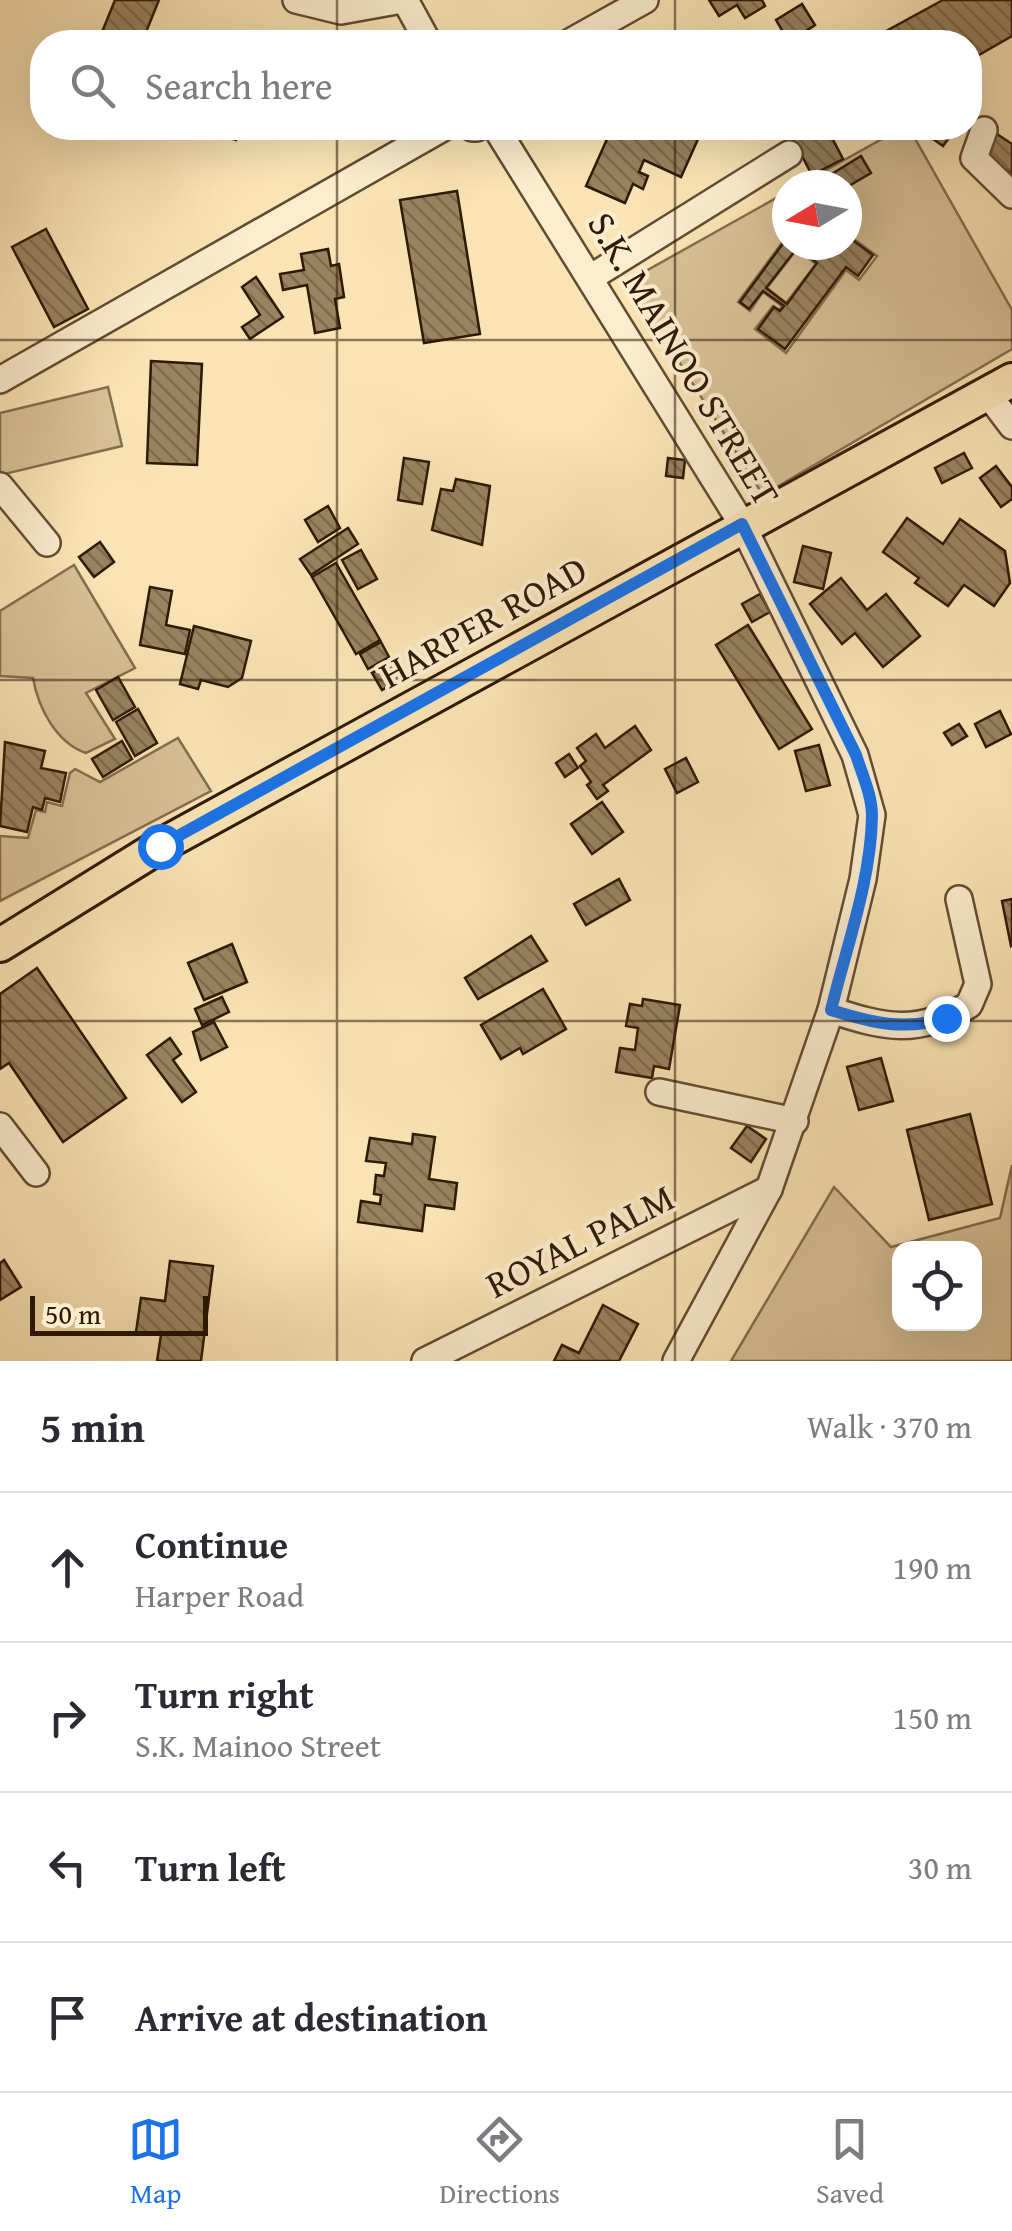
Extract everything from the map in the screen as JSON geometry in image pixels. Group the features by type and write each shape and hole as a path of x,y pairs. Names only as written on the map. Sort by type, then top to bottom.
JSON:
{"main road":[{"name":"HARPER ROAD","path":"0,945 160,846 742,524 1000,387"}],"street":[{"path":"296,0 341,11 403,0 421,30"},
{"path":"591,30 645,0"},
{"path":"982,136 984,130"},
{"path":"0,380 422,140"},
{"name":"S.K. MAINOO STREET","path":"504,140 742,524 856,755 872,815 863,879 831,1010 795,1121 769,1189 676,1361"},
{"path":"980,140 974,158 1012,195"},
{"path":"590,278 789,154"},
{"path":"1000,387 1012,426"},
{"path":"0,486 47,543"},
{"path":"831,1010 874,1024 918,1027 969,1005 978,984 959,899"},
{"path":"659,1092 795,1121"},
{"path":"0,1126 36,1173"},
{"name":"ROYAL PALM","path":"425,1361 769,1189"}],"shaded area":[{"path":"880,140 916,140 1012,310 1012,349 763,495 628,281 772,200 772,256 738,302 750,311 763,292 782,306 779,310 773,306 755,329 786,353 846,270 859,280 877,256 862,245 862,170 826,170"},
{"path":"789,260 811,260 816,264 786,303 767,288"},
{"path":"108,387 122,446 0,475 0,413"},
{"path":"74,565 135,668 86,693 115,739 86,753 57,733 39,701 33,678 0,676 0,611"},
{"path":"178,738 211,791 0,901 0,836 28,838 36,810 45,812 47,802 62,806 70,773 75,769 100,782"},
{"path":"1012,1165 1012,1361 731,1361 834,1187 892,1247 892,1331 982,1331 982,1241 914,1241 1000,1218"}],"building":[{"path":"115,0 159,0 147,30 103,30"},
{"path":"709,0 762,0 765,6 745,18 737,5 719,16"},
{"path":"943,0 1012,0 1012,36 982,53 982,30 888,30"},
{"path":"802,4 815,25 807,30 782,30 776,20"},
{"path":"997,134 1012,144 1012,174 983,155"},
{"path":"607,140 698,140 681,177 644,160 639,172 648,176 643,189 633,184 625,203 586,186"},
{"path":"794,140 833,140 843,159 822,170 809,170"},
{"path":"861,156 871,173 862,178 862,170 838,170"},
{"path":"457,191 480,334 424,343 400,200"},
{"path":"46,229 88,309 54,327 12,247"},
{"path":"862,247 873,255 858,276 846,267 785,349 758,329 774,307 780,311 784,306 763,291 749,309 740,302 772,258 788,260 766,288 787,304 817,263 813,260 862,260"},
{"path":"328,249 331,266 339,264 344,297 335,299 340,328 315,333 307,285 283,290 280,274 304,270 301,254"},
{"path":"256,277 283,317 250,339 242,327 260,315 242,287"},
{"path":"151,361 202,364 197,465 147,463"},
{"path":"964,453 972,468 942,483 935,468"},
{"path":"404,458 429,462 422,504 398,500"},
{"path":"668,458 685,460 683,478 666,476"},
{"path":"996,466 1012,487 1012,499 1001,507 980,478"},
{"path":"456,479 490,486 482,545 432,530 441,489 453,491"},
{"path":"328,506 340,528 318,542 305,520"},
{"path":"907,518 943,544 960,519 1005,551 1010,583 994,606 964,585 948,606 915,583 919,578 883,552"},
{"path":"348,528 358,544 311,575 300,559"},
{"path":"100,542 114,562 94,577 79,557"},
{"path":"803,546 831,553 823,589 794,582"},
{"path":"361,550 377,579 358,589 342,560"},
{"path":"336,563 380,640 356,654 312,577"},
{"path":"841,578 867,610 886,594 920,636 883,667 855,633 842,644 810,604"},
{"path":"150,587 172,591 166,625 190,630 185,654 140,645"},
{"path":"760,594 770,612 752,622 742,604"},
{"path":"748,625 812,729 779,749 716,645"},
{"path":"194,626 251,641 242,678 228,687 201,680 198,689 180,684"},
{"path":"381,642 389,657 368,669 360,654"},
{"path":"395,660 404,677 382,690 372,673"},
{"path":"118,677 135,707 113,720 96,690"},
{"path":"138,709 157,743 135,756 116,722"},
{"path":"1000,711 1011,734 986,747 975,724"},
{"path":"959,724 967,736 952,745 944,733"},
{"path":"635,726 651,750 603,785 608,791 597,799 587,785 591,782 580,766 586,761 577,748 596,734 605,748"},
{"path":"122,741 132,759 103,777 92,759"},
{"path":"5,742 45,751 41,768 66,773 60,802 45,798 42,810 33,807 27,832 0,826"},
{"path":"819,745 830,785 806,791 795,751"},
{"path":"569,754 578,768 565,777 556,763"},
{"path":"686,758 698,782 677,793 665,769"},
{"path":"602,802 623,832 592,854 571,824"},
{"path":"619,879 630,900 586,925 574,904"},
{"path":"1012,899 1012,945 1011,946 1002,901"},
{"path":"531,936 547,961 478,999 465,978"},
{"path":"232,944 247,982 204,1000 188,963"},
{"path":"37,968 126,1098 63,1142 9,1063 0,1069 0,994"},
{"path":"543,989 566,1029 523,1054 520,1048 501,1059 481,1025"},
{"path":"222,997 229,1012 202,1025 195,1009"},
{"path":"643,999 680,1005 669,1069 654,1066 652,1078 616,1072 620,1048 635,1050 638,1028 626,1026 630,1004 642,1006"},
{"path":"214,1022 227,1047 201,1060 193,1032"},
{"path":"170,1038 181,1054 173,1060 196,1092 182,1102 147,1055"},
{"path":"881,1058 893,1101 859,1110 847,1067"},
{"path":"970,1114 992,1204 929,1220 907,1130"},
{"path":"747,1126 766,1139 751,1162 731,1148"},
{"path":"413,1134 435,1137 429,1179 457,1183 454,1209 425,1205 422,1231 358,1222 361,1201 380,1204 381,1195 374,1194 376,1175 384,1176 386,1163 366,1161 370,1138 412,1144"},
{"path":"4,1260 21,1287 0,1300 0,1263"},
{"path":"170,1261 213,1266 201,1361 157,1361 161,1335 136,1332 141,1298 165,1301"},
{"path":"603,1305 638,1324 619,1361 554,1361 562,1345 579,1353"}],"route":[{"path":"160,846 742,524 856,755 869,794 872,815 863,879 831,1010 874,1024 918,1027 946,1018"}]}
